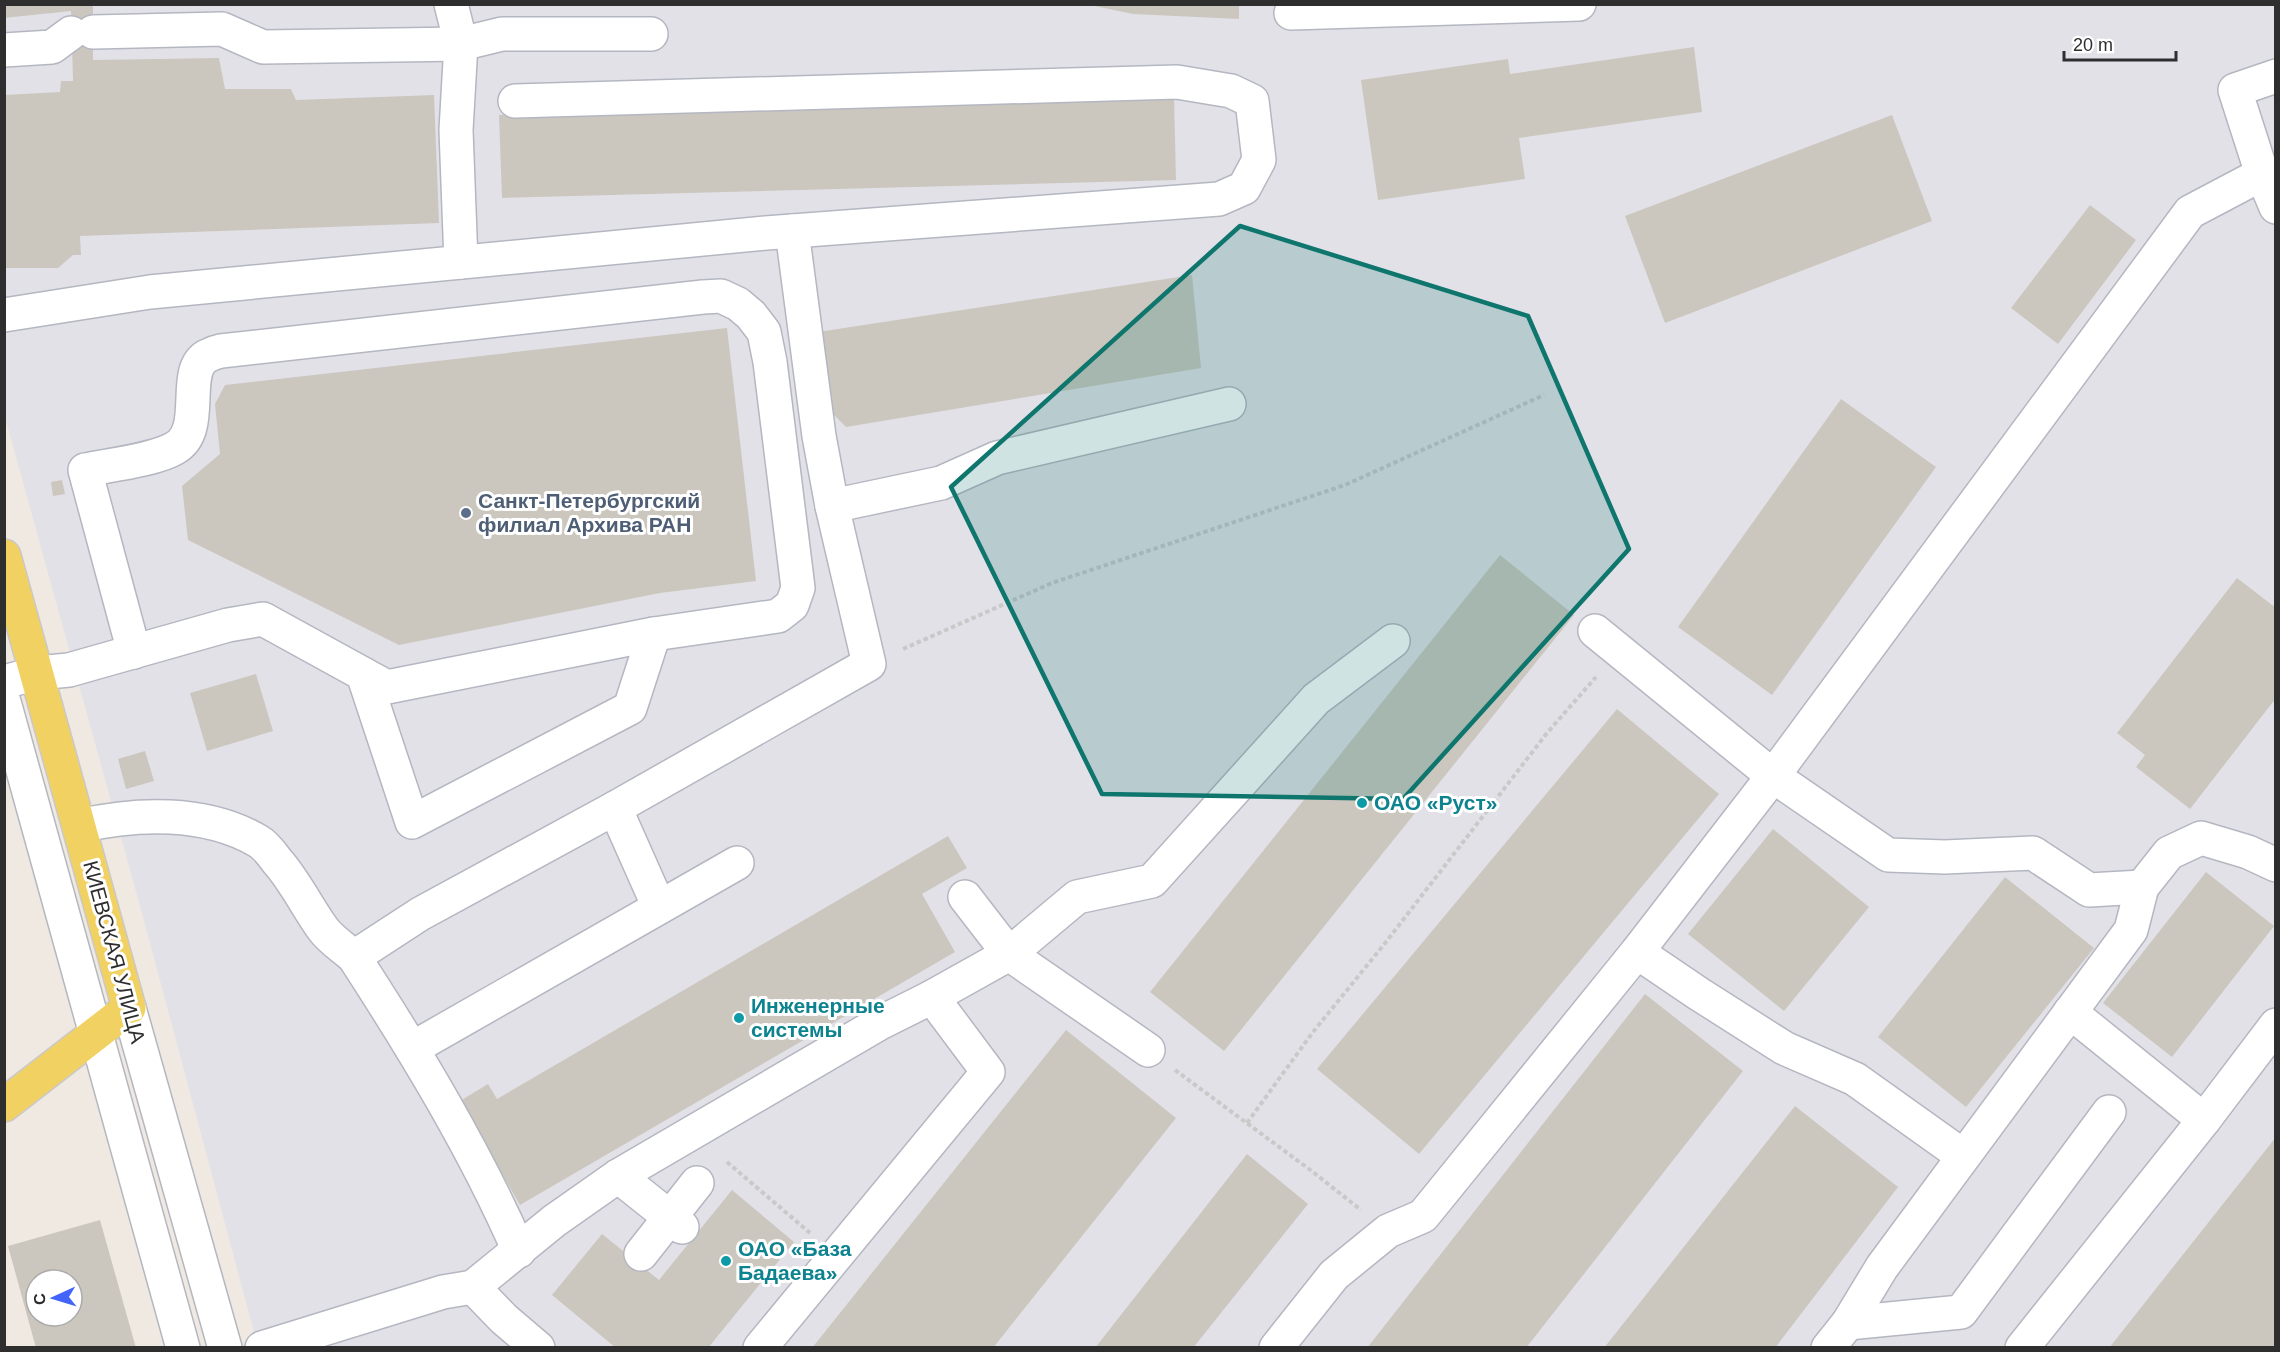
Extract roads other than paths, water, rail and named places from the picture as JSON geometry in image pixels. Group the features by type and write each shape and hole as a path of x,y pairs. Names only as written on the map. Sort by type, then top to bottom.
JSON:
{"main road":[{"name":"КИЕВСКАЯ УЛИЦА","path":"4,556 129,1008"},
{"path":"4,1105 129,1008"}],"street":[{"path":"451,4 461,44 456,130 461,262"},
{"path":"1291,13 1579,4"},
{"path":"4,50 52,47 82,32 222,29 263,47 461,44 502,34 651,34"},
{"path":"2276,76 2235,90 2262,174 2276,207"},
{"path":"4,315 150,292 461,262 792,231 1220,199 1245,188 1260,160 1252,101 1231,91 1177,82 515,101"},
{"path":"1276,1347 1334,1275 1388,1231 1423,1216 1637,952 1773,776 2190,212 2262,174"},
{"path":"354,957 420,914 615,808 869,664 832,506 819,436 792,231"},
{"path":"4,682 37,673 69,670 134,652 228,625 262,619 387,687 654,634 778,616 792,605 798,588 770,363 764,332 751,315 738,304 722,296 220,351 205,357 197,370 193,388 192,422 188,434 178,447 163,454 85,470 134,652"},
{"path":"832,506 941,483 998,458 1229,404"},
{"path":"363,674 412,822 630,708 654,634"},
{"path":"262,1347 443,1292 473,1287 554,1221 618,1176 880,1023 1009,954 1077,897 1152,881 1316,699 1393,641"},
{"path":"1607,641 1773,776 1888,855 1945,857 2033,853 2090,890 2142,887"},
{"name":"КИЕВСКАЯ УЛИЦА","path":"4,702 183,1347"},
{"path":"615,808 659,907"},
{"path":"79,826 109,819 150,815 186,818 225,828 259,842 278,862 325,932 354,957 413,1048 499,1206 519,1251"},
{"path":"1838,1335 1882,1267 2131,930 2142,887 2169,853 2201,838 2248,852 2276,865"},
{"path":"413,1048 737,863"},
{"path":"965,897 1009,954 1148,1050"},
{"path":"1637,952 1784,1048 1855,1079 1964,1156"},
{"path":"760,1347 988,1072 932,997"},
{"name":"КИЕВСКАЯ УЛИЦА","path":"129,1008 225,1347"},
{"path":"2070,1012 2204,1120"},
{"path":"2022,1347 2204,1120 2276,1024"},
{"path":"1838,1335 1961,1312 2109,1112"},
{"path":"618,1176 676,1222"},
{"path":"641,1254 676,1222 697,1183"},
{"path":"473,1287 504,1319 538,1347"}],"place":[{"name":"Санкт-Петербургский филиал Архива РАН","path":"466,513"},
{"name":"ОАО «Руст»","path":"1362,803"},
{"name":"Инженерные системы","path":"739,1018"},
{"name":"ОАО «База Бадаева»","path":"726,1261"}]}
